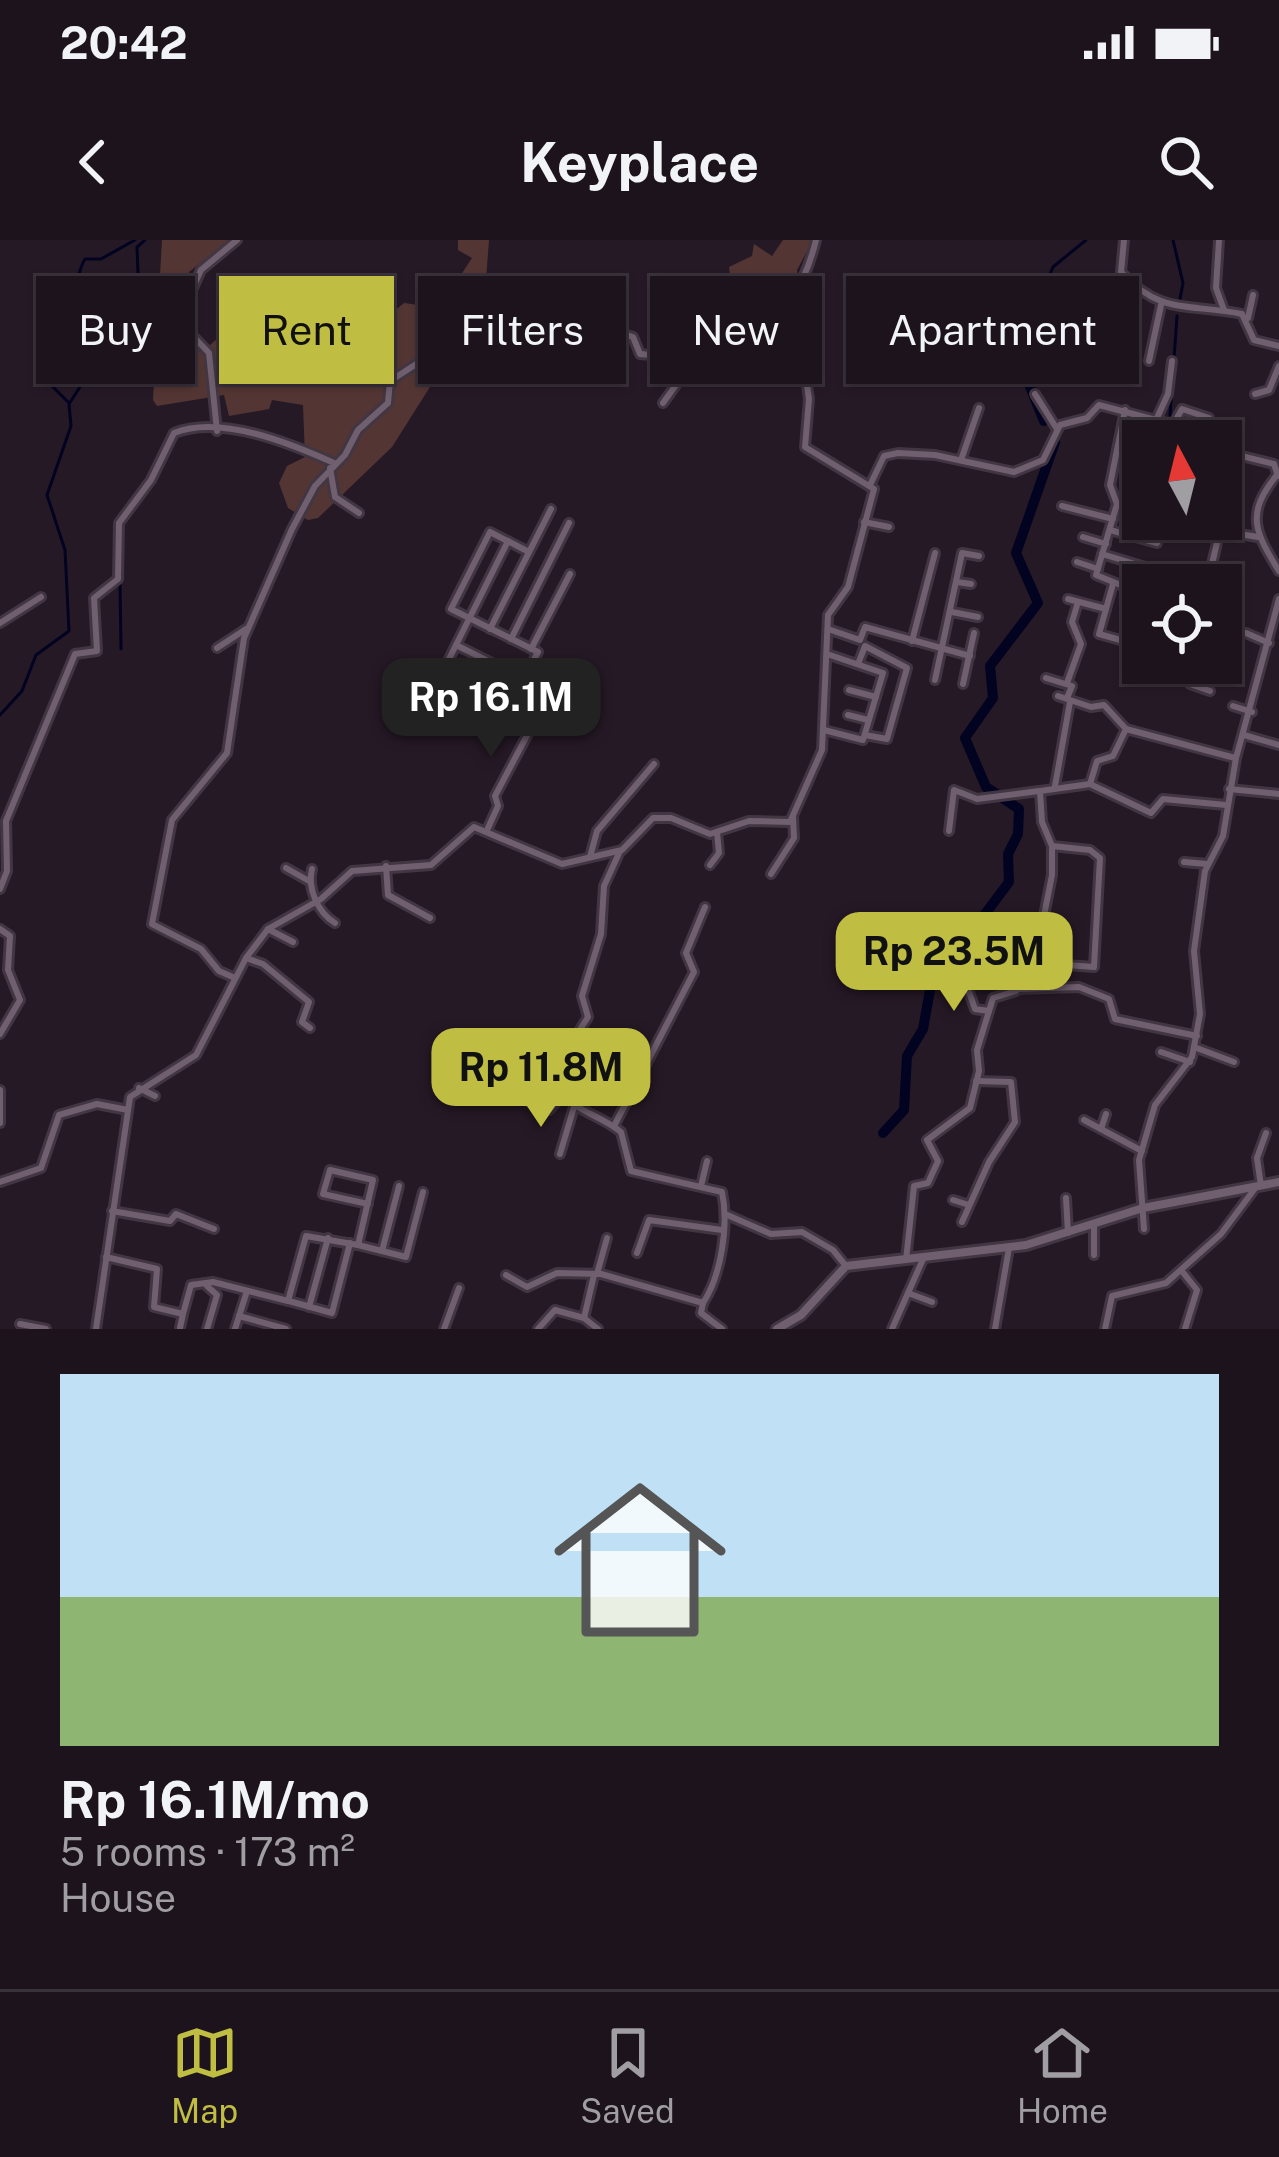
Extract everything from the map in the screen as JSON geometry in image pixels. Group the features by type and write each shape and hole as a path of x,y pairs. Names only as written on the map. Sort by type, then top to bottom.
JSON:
{"main road":[{"path":"777,1329 797,1318 846,1266 1009,1248 1144,1208 1279,1182"}],"street":[{"path":"195,280 237,240"},
{"path":"802,276 816,240"},
{"path":"1124,240 1121,272 1160,305 1224,310 1248,318"},
{"path":"1220,240 1216,288 1224,310"},
{"path":"195,291 199,294"},
{"path":"1253,295 1248,318 1254,340 1279,346"},
{"path":"1149,361 1160,305"},
{"path":"235,979 219,971 201,949 158,931 151,915 172,820 227,753 249,627 302,506 358,430 388,403 390,381 438,350 476,316 521,328 583,367 623,334 633,338 637,353 650,354"},
{"path":"195,335 209,353 217,431"},
{"path":"499,1090 549,1110 568,1090 580,1057 569,1047 588,1017 582,996 602,934 602,896 620,851 653,818 717,832 749,821 785,826 793,817 820,758 831,609 848,587 870,484 888,454 1020,470 1047,456 1057,429 1087,418 1099,405 1156,420 1168,394 1172,362"},
{"path":"1255,394 1269,391 1279,366"},
{"path":"663,403 677,384"},
{"path":"807,384 805,447 870,484"},
{"path":"1035,394 1057,429"},
{"path":"961,460 979,408"},
{"path":"1176,420 1182,409 1209,418"},
{"path":"1122,587 1097,578 1117,504 1110,484 1125,410"},
{"path":"0,890 7,871 6,821 28,759 75,654 97,651 94,598 117,582 119,523 152,480 174,433 271,435 332,465"},
{"path":"1242,456 1274,464 1278,476 1261,496 1258,537 1279,571"},
{"path":"332,465 334,496 359,513"},
{"path":"1117,504 1122,505"},
{"path":"1062,506 1113,519"},
{"path":"490,629 550,509"},
{"path":"864,522 889,527"},
{"path":"511,639 569,523"},
{"path":"1109,530 1157,543"},
{"path":"524,679 538,652 451,610 490,532 529,552"},
{"path":"1242,534 1258,537"},
{"path":"1083,538 1106,544"},
{"path":"508,541 446,665 540,712"},
{"path":"913,641 935,553"},
{"path":"935,680 962,553 979,556"},
{"path":"1102,554 1135,564"},
{"path":"1077,562 1098,569"},
{"path":"532,649 570,574"},
{"path":"957,582 971,584"},
{"path":"1113,584 1099,634 1122,640"},
{"path":"0,623 41,597"},
{"path":"1068,599 1106,609"},
{"path":"1144,1229 1138,1169 1156,1105 1190,1062 1195,1047 1197,928 1207,864 1220,844 1235,758 1252,712 1279,599"},
{"path":"1067,683 1081,644 1072,620 1078,602"},
{"path":"952,612 978,616"},
{"path":"217,648 249,627"},
{"path":"828,628 860,640 865,627 970,656"},
{"path":"963,684 974,633"},
{"path":"1246,633 1269,644"},
{"path":"456,645 550,692 495,796 498,806 488,829"},
{"path":"857,664 865,646 908,668 885,740 865,735"},
{"path":"827,654 883,673"},
{"path":"824,730 862,740 890,656"},
{"path":"493,689 503,669"},
{"path":"1046,678 1072,686 1065,699 1055,786"},
{"path":"1193,684 1210,692"},
{"path":"849,690 876,697"},
{"path":"1065,699 1104,706 1126,729 1235,758"},
{"path":"1233,706 1252,712"},
{"path":"848,715 869,721"},
{"path":"1090,784 1097,761 1113,756 1126,729"},
{"path":"1244,735 1279,745"},
{"path":"590,857 597,831 654,764"},
{"path":"949,831 954,790 976,799 1090,784 1151,813 1162,799 1226,805"},
{"path":"1229,790 1279,794"},
{"path":"1018,991 1039,941 1052,846 1042,822 1040,791"},
{"path":"771,874 791,845 793,817"},
{"path":"97,1329 128,1110 139,1088 196,1055 246,958 268,929 317,901 345,875 386,866 431,865 468,830 488,829 552,862 620,851"},
{"path":"710,865 719,853 717,832"},
{"path":"1052,846 1090,850 1100,858 1096,964 1076,968 1064,963 1063,939"},
{"path":"1184,862 1207,864"},
{"path":"386,866 388,895 430,918"},
{"path":"286,868 309,881"},
{"path":"312,869 309,881 317,901 335,923"},
{"path":"614,1126 694,972 686,953 705,907"},
{"path":"1197,928 1208,933"},
{"path":"0,929 10,937 8,970 20,1000 0,1034"},
{"path":"268,929 293,941"},
{"path":"246,958 263,964 309,1002 302,1022 310,1028"},
{"path":"901,965 933,973 969,992 974,1010 989,1011"},
{"path":"1073,988 1076,968"},
{"path":"906,1260 914,1186 928,1183 938,1161 927,1140 969,1109 977,1050 996,994 1073,988 1109,999 1115,1019 1197,1036"},
{"path":"1195,1047 1234,1062"},
{"path":"1161,1052 1190,1062"},
{"path":"962,1222 1016,1120 1011,1082 976,1081"},
{"path":"139,1088 155,1096"},
{"path":"0,1090 0,1124"},
{"path":"560,1154 574,1107 568,1090"},
{"path":"0,1182 41,1168 59,1115 97,1104 128,1110"},
{"path":"574,1107 621,1132 631,1171 722,1192 725,1214 718,1264 702,1314 722,1329"},
{"path":"1101,1129 1106,1114"},
{"path":"1084,1120 1142,1151"},
{"path":"1105,1329 1112,1296 1166,1283 1221,1234 1258,1187 1257,1158 1266,1133"},
{"path":"701,1186 707,1161"},
{"path":"180,1328 191,1285 220,1283 332,1313 368,1204 373,1180 330,1170 323,1194 368,1204"},
{"path":"382,1251 399,1186"},
{"path":"288,1301 306,1236 406,1257 423,1192"},
{"path":"1066,1198 1068,1233"},
{"path":"953,1200 969,1205"},
{"path":"112,1211 170,1222 176,1214 214,1229"},
{"path":"725,1214 771,1234 802,1232 833,1250 846,1266"},
{"path":"637,1253 650,1220 722,1230"},
{"path":"1094,1223 1094,1255"},
{"path":"309,1307 328,1238"},
{"path":"584,1318 607,1238"},
{"path":"892,1329 924,1257 919,1246"},
{"path":"994,1329 1009,1248"},
{"path":"106,1257 157,1269 154,1307 183,1314"},
{"path":"1181,1270 1196,1286"},
{"path":"506,1275 528,1287 554,1274 595,1274 703,1303"},
{"path":"1185,1329 1196,1286 1204,1280"},
{"path":"208,1329 220,1283"},
{"path":"207,1286 217,1295"},
{"path":"444,1329 459,1288"},
{"path":"235,1329 247,1291"},
{"path":"908,1293 932,1302"},
{"path":"538,1329 555,1310 584,1318 598,1329"},
{"path":"239,1316 286,1329"},
{"path":"20,1324 46,1329"}],"shaded area":[{"path":"162,240 229,240 188,276 160,276"},
{"path":"458,240 489,240 486,276 460,276 472,258 458,250"},
{"path":"783,240 813,240 798,276 730,275 729,267 752,256 754,244 772,256"},
{"path":"404,303 418,305 418,384 432,384 392,447 318,518 308,520 288,508 279,483 287,466 305,457 303,405 272,400 269,409 229,416 224,395 157,406 154,384 195,384 195,346 208,347 219,337 219,384 394,384 394,311"}],"waterway":[{"path":"68,402 47,381 47,357 83,263 101,259 135,240"},
{"path":"0,715 22,691 36,655 69,631 65,550 47,495 71,426 69,404 89,373 96,338 140,326 137,247 145,240"},
{"path":"1049,276 1053,267 1086,240"},
{"path":"1173,240 1183,283 1179,304"},
{"path":"1170,415 1177,316"},
{"path":"1029,384 1044,421"},
{"path":"883,1133 904,1110 907,1056 923,1029 933,974 966,965 979,952 982,918 1009,882 1008,854 1018,834 1019,809 986,787 965,738 993,698 990,666 1038,603 1016,553 1055,442"},
{"path":"120,582 121,649"}]}
